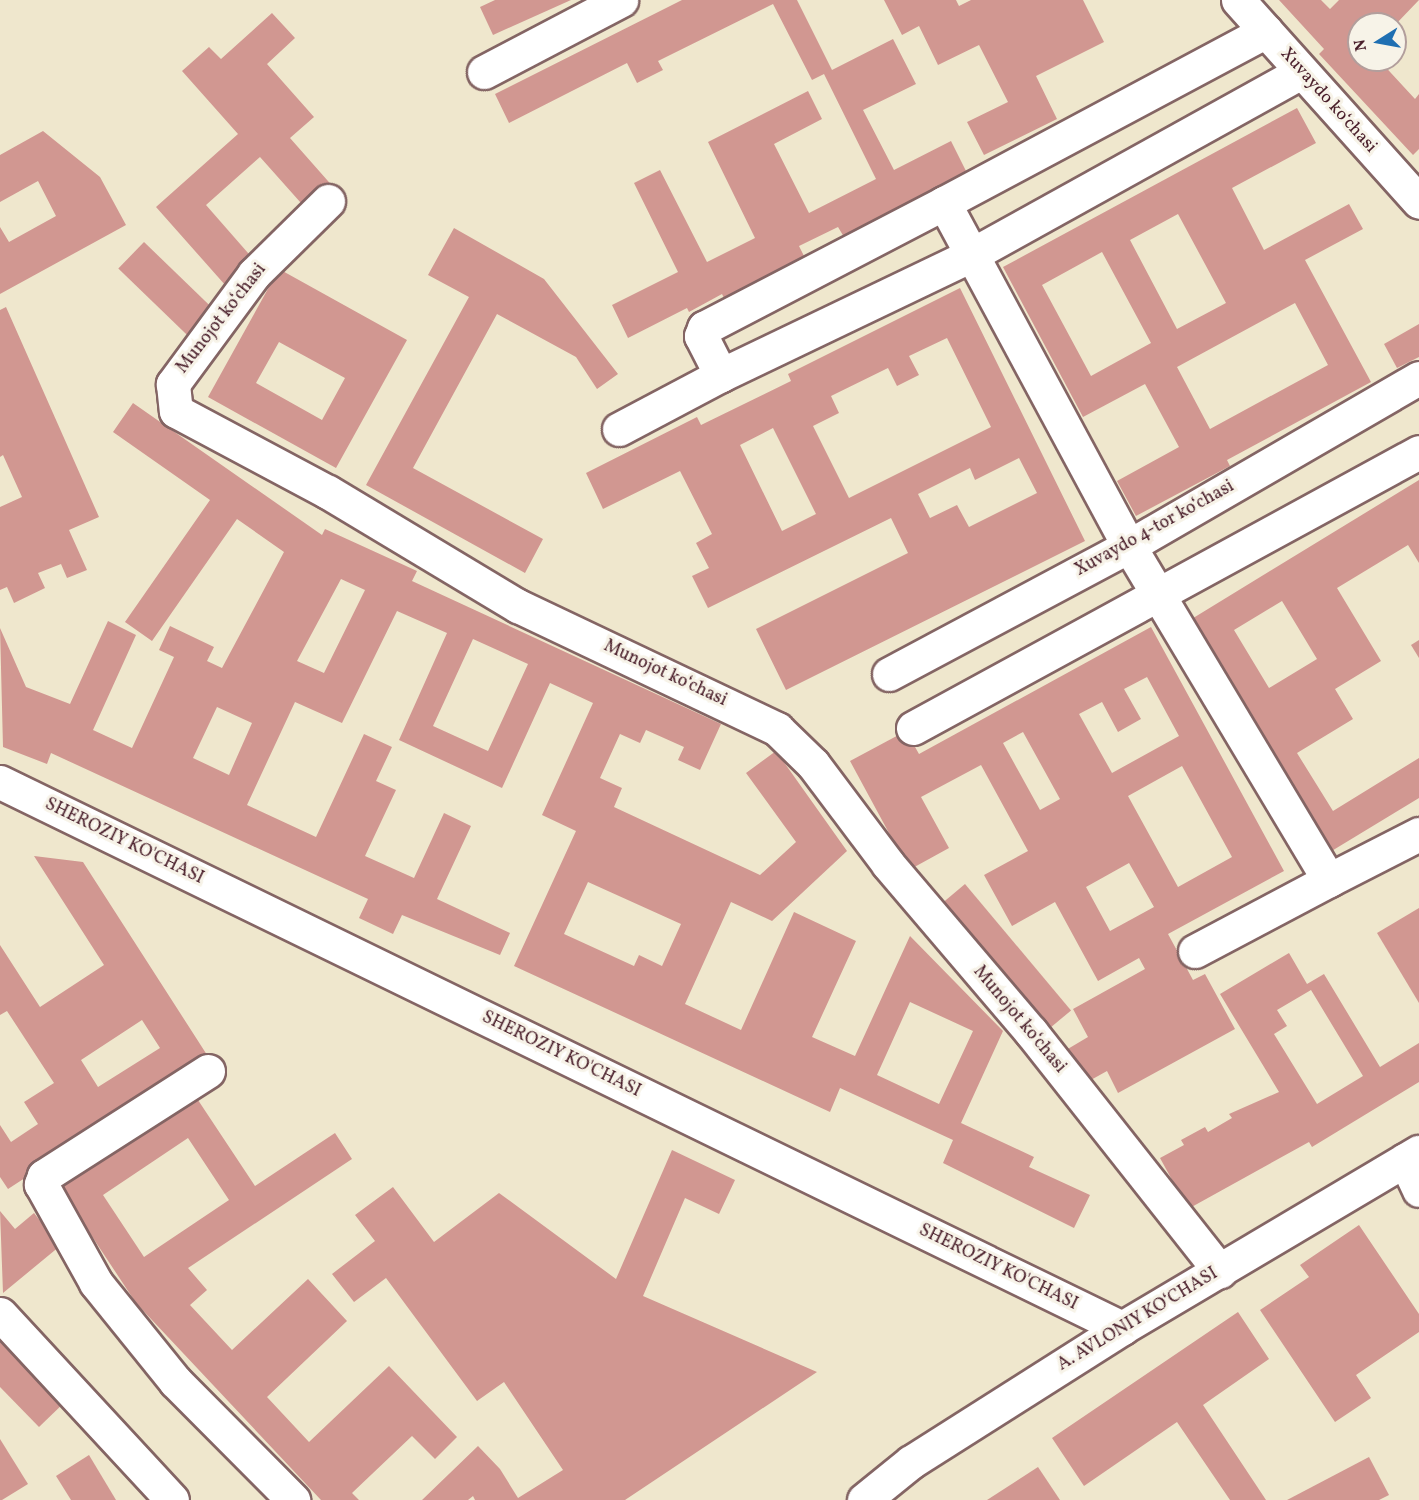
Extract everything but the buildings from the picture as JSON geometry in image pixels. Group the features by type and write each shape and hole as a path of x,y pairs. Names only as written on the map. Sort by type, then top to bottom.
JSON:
{"street":[{"path":"484,72 621,0"},
{"name":"Xuvaydo koʻchasi","path":"1238,0 1300,73 1418,199"},
{"path":"721,375 701,336 704,328 1266,31"},
{"path":"620,429 721,375 973,254 1300,73"},
{"name":"Munojot koʻchasi","path":"328,201 254,274 173,384 176,411 328,492 518,606 777,729 813,764 888,864 1031,1032 1220,1271"},
{"path":"944,203 1129,546 1329,880"},
{"name":"Xuvaydo 4-tor koʻchasi","path":"889,674 1129,546 1419,378"},
{"path":"914,728 1159,597 1419,452"},
{"name":"SHEROZIY KO'CHASI","path":"0,782 1122,1328"},
{"path":"1194,951 1419,834"},
{"path":"208,1071 44,1176 41,1184 96,1283 175,1381 293,1500"},
{"path":"1412,1156 1419,1190"},
{"name":"A. AVLONIY KO‘CHASI","path":"864,1500 911,1462 1122,1328 1412,1156"},
{"path":"0,1314 172,1500"}]}
